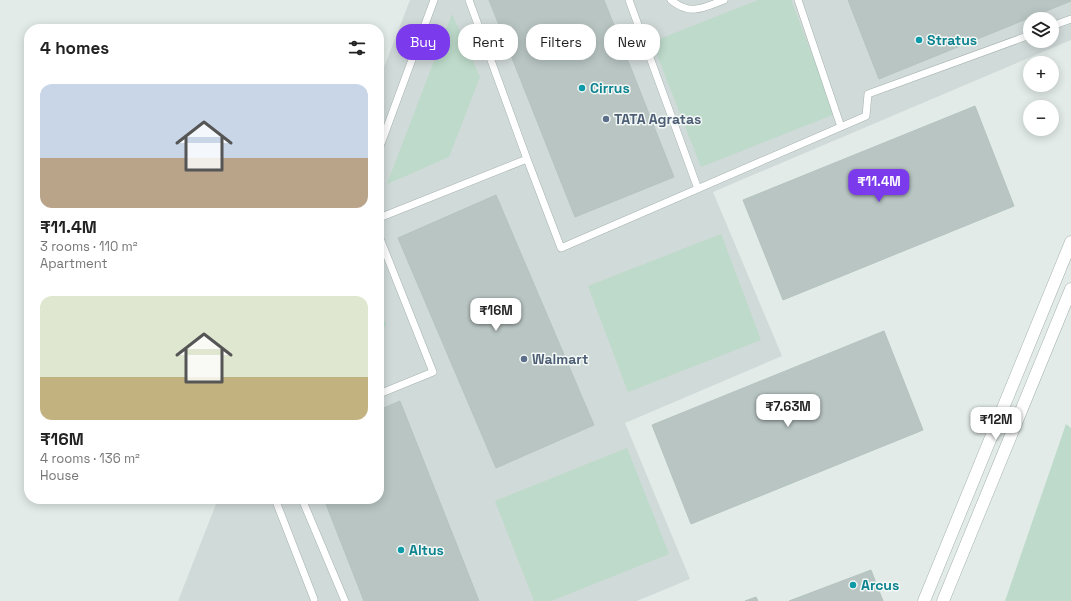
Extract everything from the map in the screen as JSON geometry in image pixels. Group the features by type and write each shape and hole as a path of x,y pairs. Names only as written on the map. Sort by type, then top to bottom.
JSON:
{"street":[{"path":"924,601 1071,242"},
{"path":"943,601 1071,290"}],"lane":[{"path":"384,136 434,0"},
{"path":"469,0 561,248 866,116 868,94 1023,38"},
{"path":"629,0 698,189"},
{"path":"671,0 680,8 693,10 724,0"},
{"path":"798,0 841,127"},
{"path":"1059,24 1071,20"},
{"path":"384,216 527,159"},
{"path":"384,249 432,372 384,392"},
{"path":"277,504 314,599"},
{"path":"304,504 344,601"}],"shaded area":[{"path":"410,0 1071,0 1071,40 1059,45 1059,12 1023,12 1023,48 1052,48 1033,56 1023,56 1023,60 713,192 782,356 625,423 690,579 637,601 178,601 216,504 384,504 384,67 396,36 396,60 450,60 450,24 401,24"}],"green space":[{"path":"758,0 791,0 835,114 701,167 659,60 660,39"},
{"path":"452,14 458,28 458,60 472,60 480,77 449,157 387,184 434,60 450,60 450,24 448,24"},
{"path":"721,234 761,340 628,392 588,286"},
{"path":"1066,424 1071,428 1071,601 1005,601"},
{"path":"627,448 669,554 551,601 534,601 495,501"}],"building":[{"name":"Cirrus","path":"489,0 604,0 613,24 604,24 604,60 628,60 674,177 575,217 513,60 518,60 518,24 499,24"},
{"name":"Stratus","path":"848,0 1071,0 1044,12 1023,12 1023,20 879,79"},
{"path":"975,106 1014,206 783,300 743,200"},
{"path":"496,195 594,425 496,468 398,238"},
{"path":"884,331 923,430 691,524 652,425"},
{"name":"Altus","path":"400,401 479,601 364,601 326,504 384,504 384,408"},
{"name":"Arcus","path":"871,570 883,601 789,601"},
{"path":"756,597 758,601 745,601"}],"place":[{"name":"Stratus","path":"919,40"},
{"name":"Cirrus","path":"582,88"},
{"name":"TATA Agratas","path":"606,119"},
{"name":"Walmart","path":"524,359"},
{"name":"Altus","path":"401,550"},
{"name":"Arcus","path":"853,585"}]}
